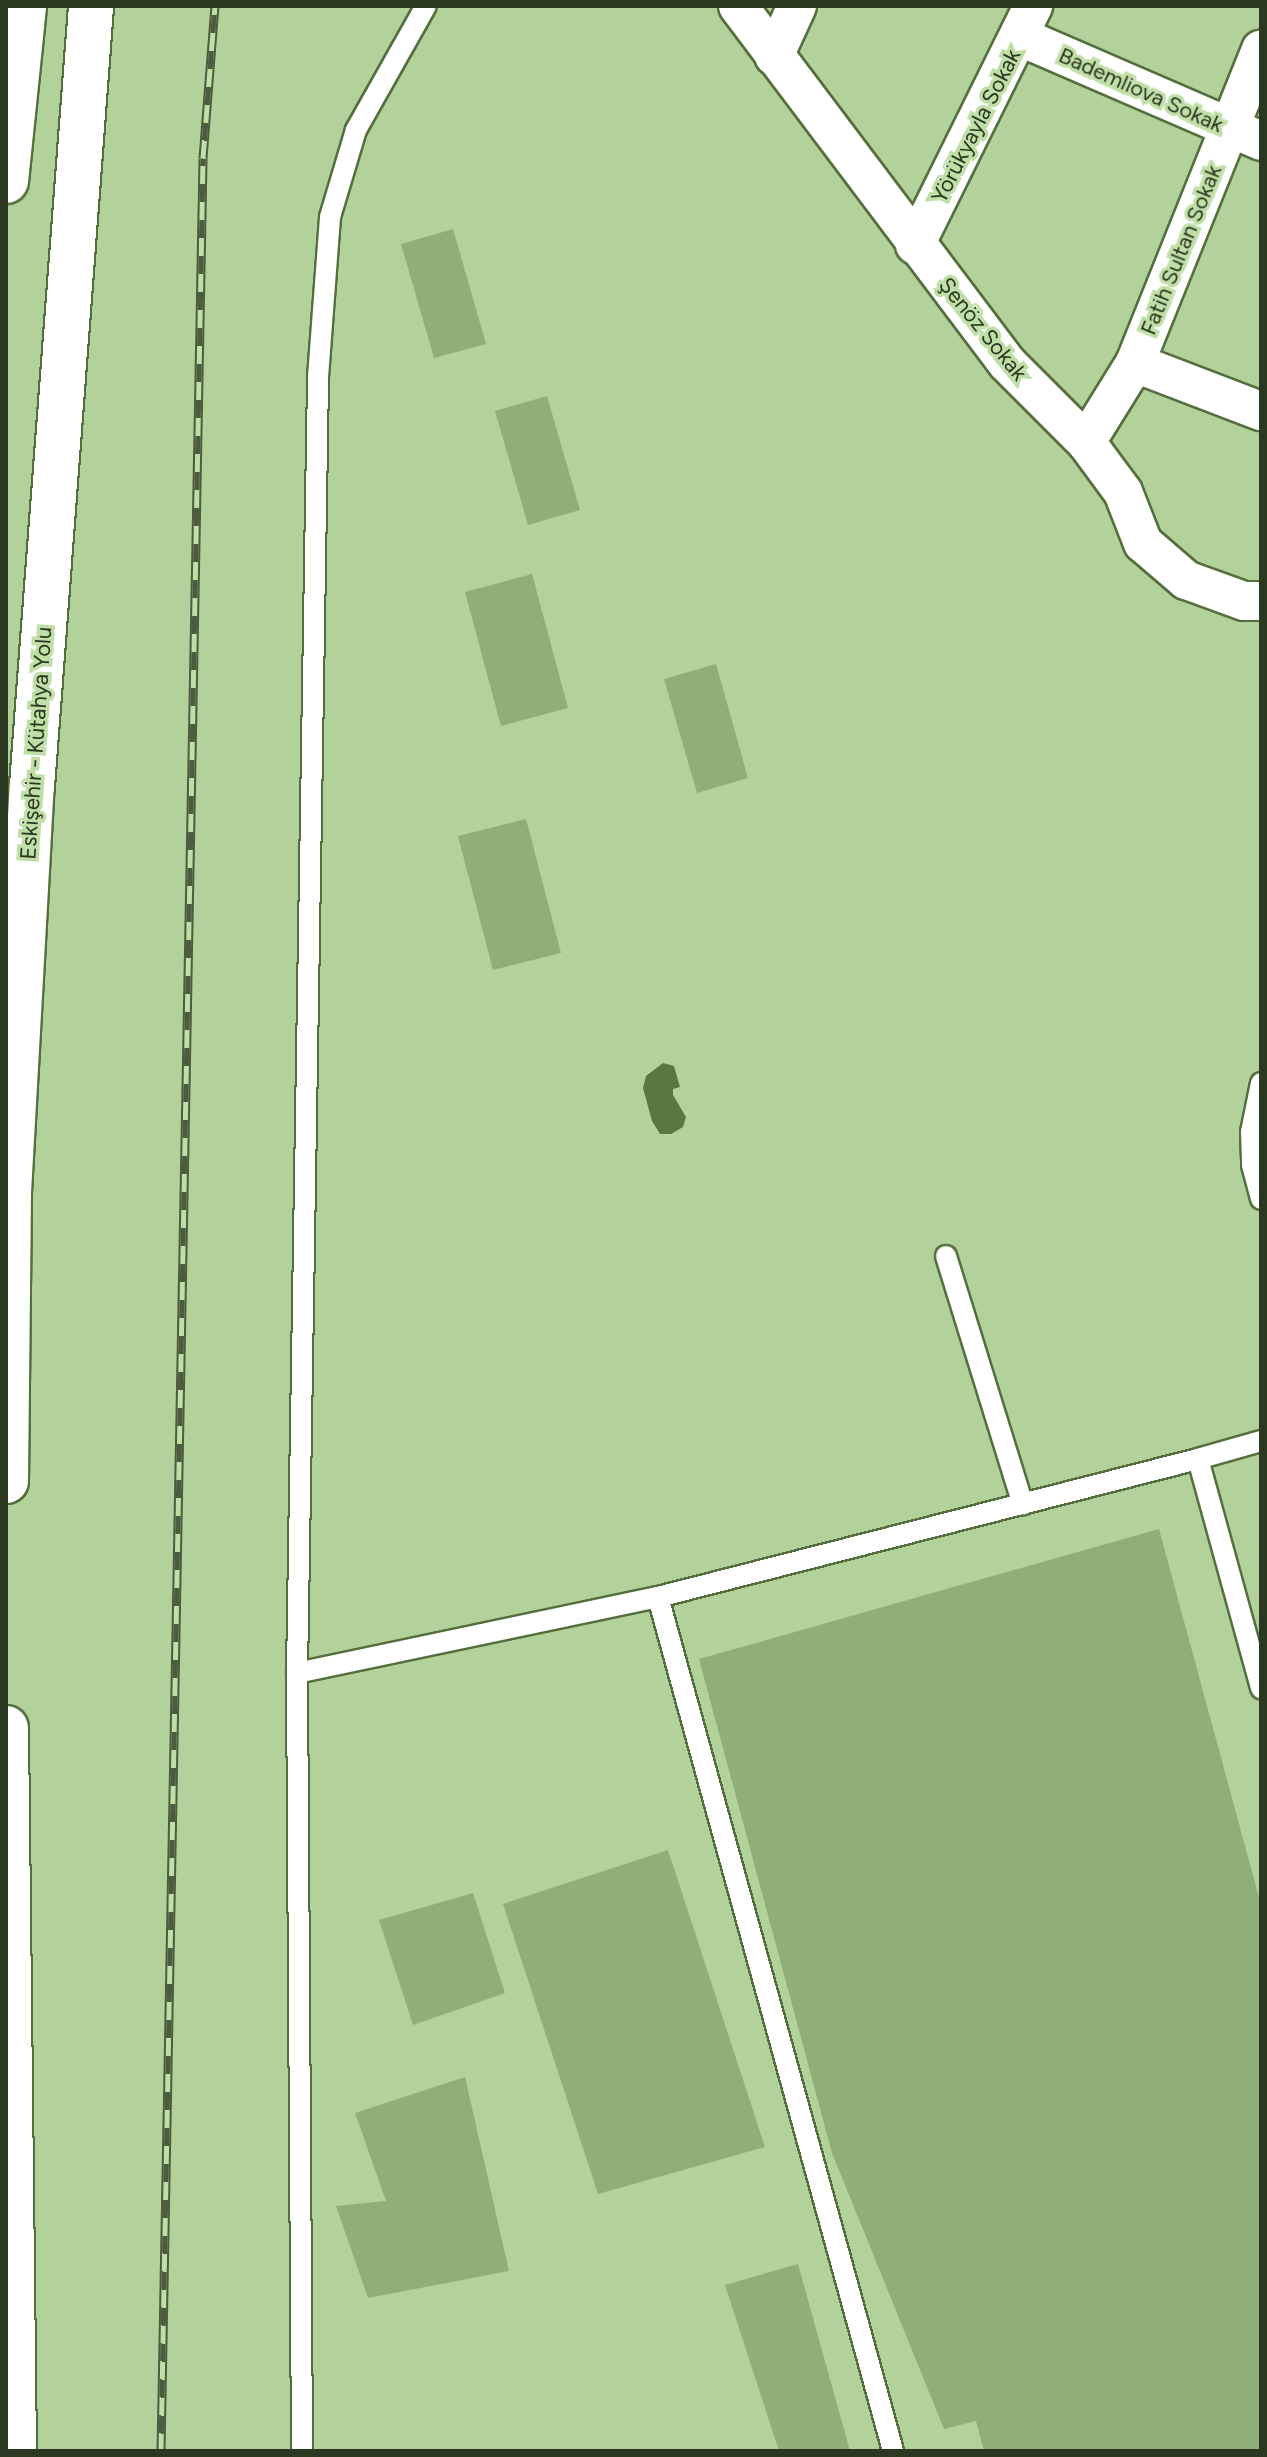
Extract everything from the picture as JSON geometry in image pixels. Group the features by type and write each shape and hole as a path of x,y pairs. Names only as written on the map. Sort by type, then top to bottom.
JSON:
{"highway":[{"path":"6,181 24,6"},
{"name":"Eskişehir - Kütahya Yolu","path":"6,1481 9,1192 30,817 91,6"},
{"path":"6,1728 14,2451"}],"street":[{"name":"Şenöz Sokak","path":"738,6 915,245 1007,363 1086,442 1123,492 1143,543 1186,580 1244,601 1261,601"},
{"path":"774,56 797,6"},
{"name":"Bademliova Sokak","path":"1027,21 1246,135"},
{"name":"Yörükyayla Sokak","path":"915,245 1027,21"},
{"name":"Fatih Sultan Sokak","path":"1086,442 1135,363 1246,135 1261,49"},
{"path":"1135,363 1261,411"}],"lane":[{"path":"302,2451 297,1673 320,348 330,217 356,130 426,6"},
{"path":"1261,1083 1251,1132 1252,1165 1261,1199"},
{"path":"946,1256 1023,1504"},
{"path":"297,1673 658,1597 1261,1441"},
{"path":"1198,1459 1261,1688"},
{"path":"658,1597 893,2451"}],"shaded area":[{"path":"663,1063 674,1066 680,1087 673,1089 673,1095 686,1117 683,1127 671,1134 660,1134 652,1121 643,1088 646,1076"}],"building":[{"path":"453,229 486,344 434,358 401,244"},
{"path":"547,396 580,510 528,525 495,411"},
{"path":"532,574 568,708 501,726 465,592"},
{"path":"716,664 748,778 697,793 664,679"},
{"path":"526,819 561,953 493,970 458,836"},
{"path":"1159,1529 1261,1905 1261,2451 984,2451 976,2421 944,2429 832,2153 699,1659"},
{"path":"668,1850 765,2147 598,2194 503,1904"},
{"path":"473,1893 505,1993 413,2025 379,1920"},
{"path":"465,2077 509,2271 368,2298 336,2206 386,2201 355,2113"},
{"path":"798,2264 850,2451 779,2451 725,2285"}],"railway":[{"path":"161,2451 203,158 215,6"}]}
